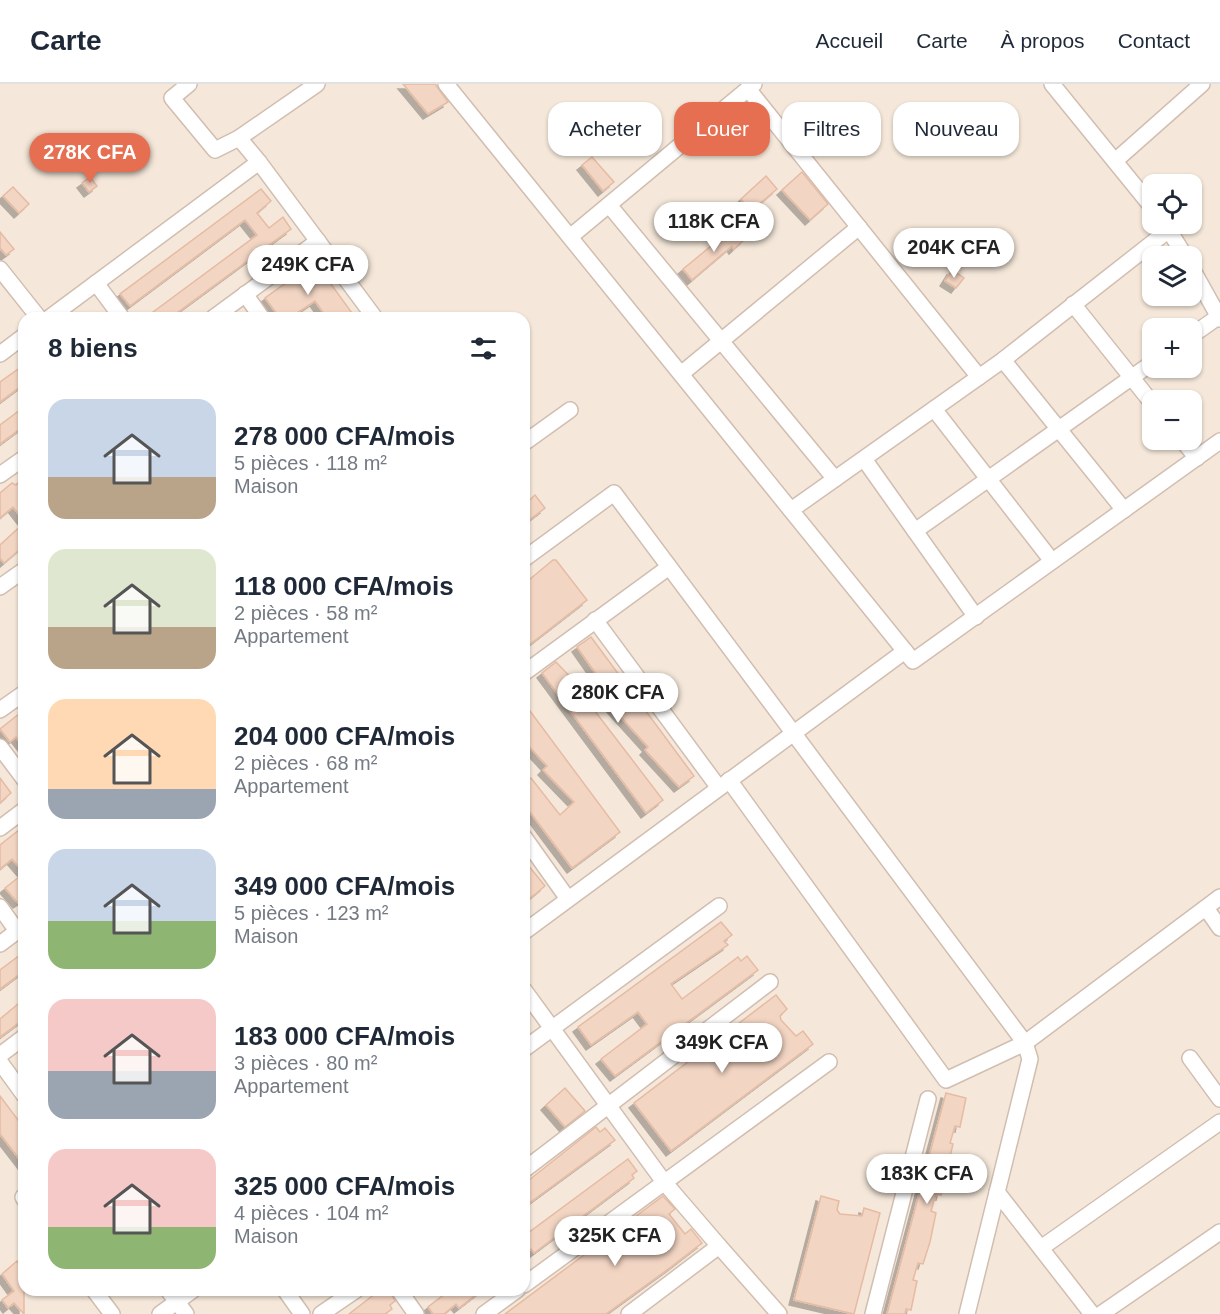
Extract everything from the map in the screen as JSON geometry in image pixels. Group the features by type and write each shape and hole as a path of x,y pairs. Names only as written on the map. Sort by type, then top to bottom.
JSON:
{"street":[{"path":"189,84 172,98 215,150 238,138 316,84"},
{"path":"446,84 914,661 1220,441"},
{"path":"1052,84 1142,195"},
{"path":"1115,161 1202,84"},
{"path":"570,237 751,86 859,227 979,377"},
{"path":"238,138 259,162 371,312"},
{"path":"57,312 259,162"},
{"path":"609,205 835,479"},
{"path":"681,374 859,227"},
{"path":"791,510 1003,360 1158,234"},
{"path":"221,312 318,241"},
{"path":"0,269 34,312"},
{"path":"96,283 118,312"},
{"path":"1202,287 1219,318 1202,329"},
{"path":"244,294 258,312"},
{"path":"1073,304 1142,391"},
{"path":"0,354 18,340"},
{"path":"1003,360 1124,510"},
{"path":"915,531 1142,370"},
{"path":"530,439 570,410"},
{"path":"934,410 1053,561"},
{"path":"1190,450 1197,458"},
{"path":"864,459 975,616"},
{"path":"0,475 18,462"},
{"path":"530,556 614,493 1026,1043 1030,1059 967,1314"},
{"path":"530,669 669,567"},
{"path":"0,587 18,574"},
{"path":"595,620 724,784 946,1080 1026,1043 1220,897"},
{"path":"530,928 905,651"},
{"path":"0,710 18,697"},
{"path":"0,747 18,772"},
{"path":"0,828 18,814"},
{"path":"530,845 568,899"},
{"path":"530,1045 719,906"},
{"path":"0,907 18,925"},
{"path":"1206,908 1220,928"},
{"path":"0,944 18,930"},
{"path":"530,1165 770,982"},
{"path":"530,999 664,1182 779,1314"},
{"path":"0,1055 18,1042"},
{"path":"1190,1058 1220,1099"},
{"path":"0,1062 18,1087"},
{"path":"530,1281 829,1062"},
{"path":"873,1314 928,1099"},
{"path":"1041,1248 1220,1122"},
{"path":"997,1192 1092,1314"},
{"path":"1101,1314 1220,1232"},
{"path":"629,1314 646,1309 719,1246"},
{"path":"98,1296 112,1314"},
{"path":"289,1296 302,1314"},
{"path":"321,1314 347,1296"},
{"path":"403,1296 416,1314"},
{"path":"484,1314 509,1296"},
{"path":"160,1314 177,1302"}],"shaded area":[{"path":"0,84 1220,84 1220,1314 0,1314"}],"building":[{"path":"403,84 435,84 448,102 428,114"},
{"path":"592,157 614,182 603,191 582,165"},
{"path":"802,172 828,204 810,220 782,190"},
{"path":"766,176 777,189 751,211 741,199"},
{"path":"90,177 97,186 89,192 82,183"},
{"path":"13,187 29,204 19,213 3,196"},
{"path":"261,189 271,201 257,213 269,228 283,217 291,229 178,312 153,312 257,235 245,220 130,306 120,294"},
{"path":"733,228 745,239 734,249 732,246 692,280 683,269"},
{"path":"0,232 14,249 6,255 0,248"},
{"path":"315,262 351,312 323,312 315,301 298,312 276,312 265,298"},
{"path":"952,270 964,278 956,288 945,281"},
{"path":"18,369 18,388 0,402 0,382"},
{"path":"18,412 18,430 0,444 0,425"},
{"path":"12,483 16,485 18,483 18,513 13,507 0,518 0,493"},
{"path":"535,495 545,508 530,519 530,500"},
{"path":"18,528 18,551 4,563 0,558 0,545"},
{"path":"556,560 587,600 530,644 530,579"},
{"path":"591,637 694,776 679,787 645,750 648,747 599,693 588,702 663,800 646,813 542,673 556,662 581,688 596,674 577,647"},
{"path":"530,711 620,832 572,868 530,812 531,778 560,815 574,802 543,770 547,766 530,748"},
{"path":"18,715 18,740 16,737 10,742 0,729"},
{"path":"0,778 11,793 0,803"},
{"path":"18,831 18,866 12,859 0,869 0,845"},
{"path":"530,867 545,886 530,898"},
{"path":"18,878 18,903 5,888"},
{"path":"721,922 732,935 724,941 728,945 671,984 682,999 738,957 741,961 747,956 758,970 615,1076 601,1059 647,1024 638,1012 591,1045 578,1027"},
{"path":"18,956 18,976 0,989 0,970"},
{"path":"776,995 787,1009 780,1016 781,1020 796,1036 803,1031 813,1044 671,1151 634,1103"},
{"path":"18,1004 18,1024 0,1037 0,1019"},
{"path":"565,1088 585,1111 565,1127 546,1105"},
{"path":"946,1093 966,1098 960,1127 955,1126 950,1143 953,1144 941,1195 936,1194 931,1211 936,1213 930,1242 923,1264 918,1263 913,1280 917,1281 911,1310 906,1309 905,1314 887,1314"},
{"path":"0,1096 18,1120 18,1157 0,1134"},
{"path":"596,1127 600,1132 605,1128 615,1140 530,1203 530,1179"},
{"path":"628,1159 637,1171 632,1175 634,1178 534,1253 530,1250 530,1232"},
{"path":"663,1196 675,1209 669,1214 685,1234 691,1229 702,1243 606,1314 505,1314"},
{"path":"821,1196 839,1201 837,1210 840,1214 862,1216 864,1208 880,1213 854,1314 794,1300"},
{"path":"17,1261 18,1296 24,1296 24,1314 14,1303 8,1308 2,1300 14,1291 2,1274"},
{"path":"372,1296 392,1296 395,1301 390,1305 392,1309 385,1314 349,1314"},
{"path":"442,1296 474,1296 459,1308 456,1304 444,1314 433,1314 428,1307"}]}
